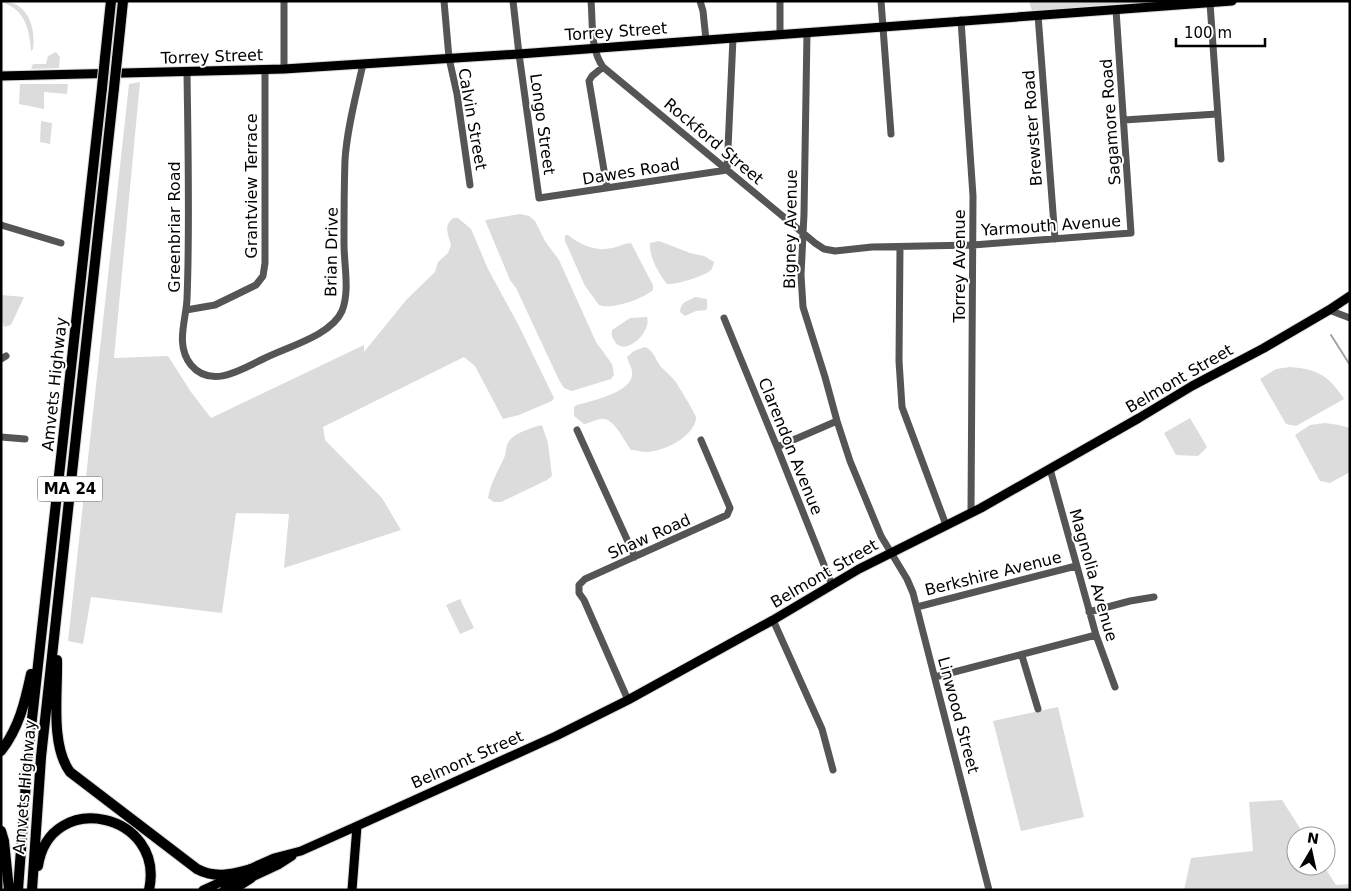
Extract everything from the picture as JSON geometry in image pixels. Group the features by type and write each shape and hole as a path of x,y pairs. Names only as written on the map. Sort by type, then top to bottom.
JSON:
{"highway":[{"name":"Amvets Highway","path":"18,890 28,755 111,1"},
{"name":"Amvets Highway","path":"33,890 39,775 124,1"},
{"path":"1,751 15,728 24,706 42,622"},
{"path":"55,622 58,743 62,759 70,772 200,871 212,875 251,873"},
{"path":"33,890 41,852 51,835 70,822 93,818 107,819 121,824 141,844 146,851 151,868 149,890"},
{"path":"1,831 5,847 9,890"},
{"path":"232,890 251,873"}],"main road":[{"name":"Torrey Street","path":"1,76 284,69 519,54 1232,1"},
{"name":"Belmont Street","path":"224,890 274,858 300,851 357,826 628,700 892,552 971,513 1050,469 1192,386 1233,365 1329,310 1350,296"},
{"path":"352,890 357,826"},
{"name":"Belmont Street","path":"203,890 251,873"}],"street":[{"path":"284,1 284,69"},
{"name":"Calvin Street","path":"444,1 449,58 457,94 470,185"},
{"name":"Longo Street","path":"514,1 519,54 539,198"},
{"path":"591,1 595,47"},
{"path":"700,1 706,40"},
{"path":"780,1 780,34"},
{"path":"881,1 891,134"},
{"path":"1210,3 1221,158"},
{"name":"Sagamore Road","path":"1116,10 1131,233"},
{"name":"Brewster Road","path":"1038,15 1054,239"},
{"name":"Torrey Avenue","path":"961,20 972,176 971,513"},
{"name":"Bigney Avenue","path":"807,33 801,274 803,307 837,422 881,536 892,552"},
{"path":"727,170 733,38"},
{"name":"Rockford Street","path":"595,47 597,58 604,66 818,245 829,250 842,251 872,247 973,245"},
{"name":"Brian Drive","path":"201,373 222,376 238,371 322,332 332,324 340,313 345,299 346,152 363,64"},
{"path":"604,66 592,76 590,82 607,188"},
{"name":"Grantview Terrace","path":"186,310 216,305 256,285 263,276 265,263 265,70"},
{"name":"Greenbriar Road","path":"187,72 187,289 182,337 184,351 191,365 201,373"},
{"path":"1124,120 1217,114"},
{"name":"Dawes Road","path":"539,198 727,170"},
{"path":"1,225 61,243"},
{"name":"Yarmouth Avenue","path":"973,245 1131,233"},
{"path":"900,247 900,372 902,407 946,525"},
{"path":"1329,310 1350,318"},
{"name":"Clarendon Avenue","path":"724,318 832,585"},
{"path":"777,447 837,422"},
{"path":"577,430 635,557"},
{"path":"1,438 25,439"},
{"name":"Shaw Road","path":"628,700 584,600 579,593 579,583 722,518 729,512 730,508 701,440"},
{"name":"Magnolia Avenue","path":"1050,469 1089,612 1115,687"},
{"name":"Linwood Street","path":"892,552 907,579 917,606 989,890"},
{"name":"Berkshire Avenue","path":"917,606 1076,566"},
{"path":"1089,612 1154,597"},
{"path":"773,620 822,730 833,770"},
{"path":"935,677 1022,656 1096,635"},
{"path":"1022,656 1038,709"}],"shaded area":[{"path":"1,1 17,5 28,16 34,40 31,51 29,32 21,15 11,6"},
{"path":"1029,1 1158,1 1032,11"},
{"path":"56,52 60,57 59,68 31,69 33,64 46,64 48,56"},
{"path":"140,82 114,358 168,356 191,392 211,418 364,345 364,352 407,299 435,272 438,262 448,253 451,245 447,230 448,223 454,218 458,218 471,229 488,269 519,326 554,398 552,401 519,415 503,419 475,366 464,357 323,427 325,440 382,498 401,530 284,568 289,514 236,513 222,613 91,597 83,644 68,641 129,84"},
{"path":"20,84 68,84 67,94 44,92 44,109 19,104"},
{"path":"41,121 52,123 50,144 40,142"},
{"path":"520,214 529,216 535,221 545,241 559,260 596,342 612,364 614,375 611,379 572,391 564,388 559,380 516,288 510,280 485,220"},
{"path":"565,235 588,247 600,249 631,243 653,285 653,290 627,303 611,306 599,305 585,286 565,241"},
{"path":"659,241 690,253 704,256 714,262 712,269 697,277 667,284 651,254 650,243"},
{"path":"1,295 24,297 11,325 4,327 1,316"},
{"path":"695,297 707,299 706,310 696,311 685,316 680,312 682,306 685,302"},
{"path":"647,317 646,329 637,341 625,347 619,346 615,342 612,330 630,318"},
{"path":"645,347 650,350 661,367 675,381 696,417 695,424 691,430 677,442 661,449 646,452 631,450 608,420 599,419 584,424 574,416 574,407 577,405 601,398 626,385 631,379 632,372 627,357 634,351"},
{"path":"1290,367 1322,375 1328,379 1344,399 1296,426 1286,424 1260,379 1276,369"},
{"path":"1190,418 1207,447 1198,456 1176,455 1164,433"},
{"path":"1325,423 1350,428 1350,472 1330,483 1320,481 1295,435 1310,425"},
{"path":"542,425 548,443 552,476 501,502 494,502 488,498 492,483 505,456 508,442 512,437 520,433"},
{"path":"460,599 474,628 460,634 446,605"},
{"path":"1058,707 1084,817 1021,831 993,721"},
{"path":"1282,800 1299,826 1286,826 1286,876 1330,876 1336,885 1350,884 1350,890 1184,890 1191,858 1253,851 1249,802"}],"waterway":[{"path":"1331,335 1350,365"}]}
